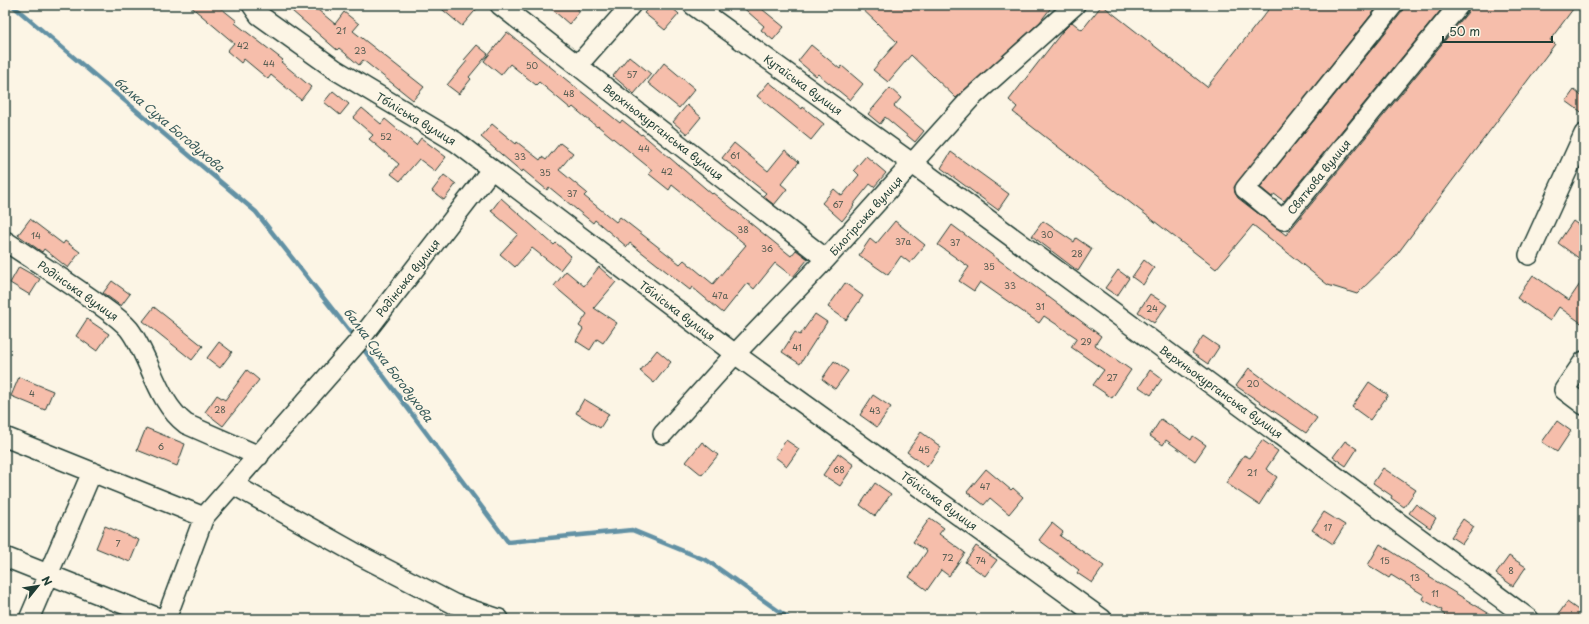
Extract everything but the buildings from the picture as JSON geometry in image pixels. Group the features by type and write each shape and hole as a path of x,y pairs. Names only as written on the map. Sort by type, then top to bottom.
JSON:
{"street":[{"name":"Тбіліська вулиця","path":"252,5 259,15 336,70 456,142 735,354 1102,619"},
{"name":"Верхньокурганська вулиця","path":"500,5 578,64 826,259"},
{"path":"578,64 631,5"},
{"name":"Кутаїська вулиця","path":"693,5 913,164"},
{"name":"Білогірська вулиця","path":"663,434 735,354 826,259 971,98 1075,5"},
{"name":"Святкова вулиця","path":"1393,5 1245,189 1283,220 1459,5"},
{"path":"1529,255 1584,134"},
{"name":"Верхньокурганська вулиця","path":"913,164 1529,619"},
{"name":"Родінська вулиця","path":"166,619 204,517 234,485 358,342 491,170"},
{"name":"Родінська вулиця","path":"5,241 74,286 127,327 143,350 163,396 176,417 186,424 259,456"},
{"path":"1584,361 1564,390 1584,405"},
{"path":"5,437 204,517"},
{"path":"29,619 92,472"},
{"path":"234,485 359,555 454,604 499,619"},
{"path":"5,557 161,619"}],"waterway":[{"name":"балка Суха Богодухова","path":"12,5 256,212 355,338"},
{"name":"балка Суха Богодухова","path":"361,346 508,542 632,530 708,561 790,619"}]}
